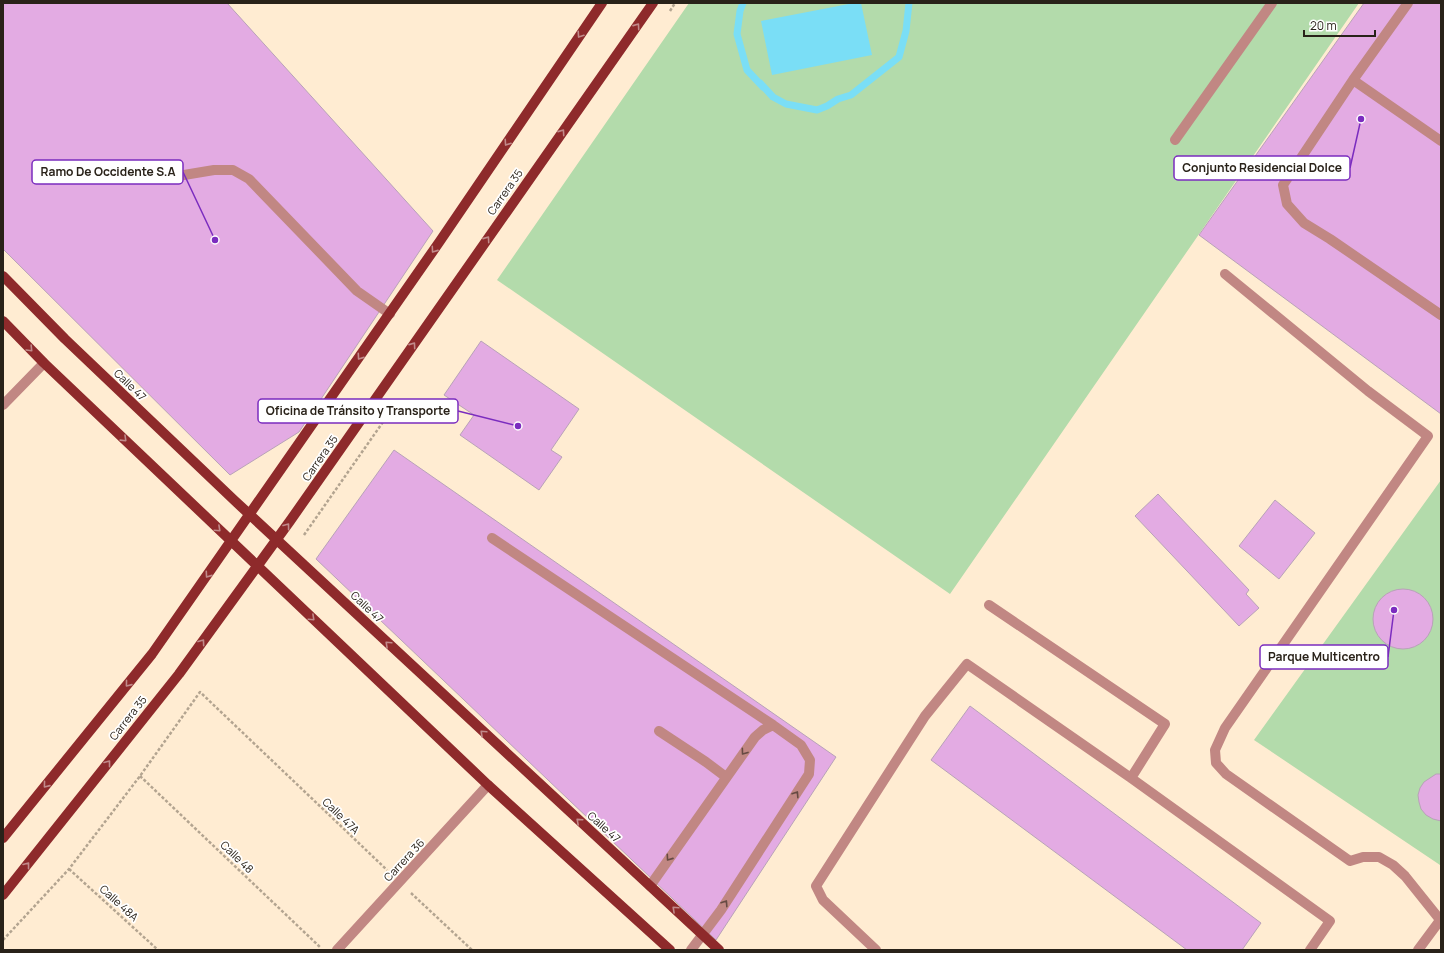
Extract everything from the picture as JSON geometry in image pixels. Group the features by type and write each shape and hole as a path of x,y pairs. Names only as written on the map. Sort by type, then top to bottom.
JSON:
{"main road":[{"name":"Carrera 35","path":"3,838 152,654 390,314 602,3"},
{"name":"Carrera 35","path":"3,895 179,674 257,566 653,3"},
{"name":"Calle 47","path":"3,276 65,339 250,515 719,950"},
{"path":"3,321 44,363 488,785 670,950"}],"street":[{"path":"1175,140 1272,3"},
{"path":"1408,3 1353,80 1283,185 1287,204 1304,223 1330,239 1441,315"},
{"path":"1353,80 1441,141"},
{"path":"184,175 214,170 233,170 249,179 357,291 390,314"},
{"path":"1225,274 1368,391 1428,436 1225,728 1215,750 1216,763 1226,774 1350,861 1363,857 1379,857 1393,865 1405,876 1441,920 1418,950"},
{"path":"3,404 44,363"},
{"path":"492,538 773,725 801,745 810,760 809,774 721,910 692,950"},
{"path":"989,605 1165,724 1131,778"},
{"path":"876,950 823,900 816,886 925,716 967,664 1131,778 1330,921 1310,950"},
{"path":"650,886 755,737 763,730 773,725"},
{"path":"659,731 726,777"},
{"name":"Carrera 36","path":"337,950 488,785"}],"path":[{"name":"Calle 47A","path":"140,776 200,692 472,950"},
{"path":"3,940 69,869 140,776"},
{"name":"Calle 48","path":"140,776 323,950"},
{"name":"Calle 48A","path":"69,869 158,950"}],"green space":[{"path":"689,3 1359,3 950,594 497,280"},
{"path":"1441,480 1441,864 1440,865 1254,740"}],"water":[{"path":"854,3 861,3 872,55 772,75 761,21"}],"building":[{"path":"3,3 227,3 433,231 299,432 230,475 3,249"},
{"path":"1364,3 1441,3 1441,414 1199,235"},
{"path":"481,341 579,409 551,450 562,457 539,490 460,435 474,415 444,395"},
{"path":"394,450 836,757 716,940 316,559"},
{"path":"1158,494 1249,590 1246,594 1259,608 1239,626 1135,516"},
{"path":"1275,500 1315,533 1279,579 1239,546"},
{"path":"1403,589 1420,594 1428,602 1433,619 1428,636 1420,644 1403,649 1386,644 1378,636 1373,619 1378,602 1386,594"},
{"path":"970,706 1261,923 1242,950 1187,950 931,760"},
{"path":"1436,774 1441,774 1441,821 1426,815 1421,809 1418,795 1424,782"}],"waterway":[{"path":"743,3 740,11 737,34 747,70 763,87"},
{"path":"760,83 773,97 786,104 817,110 838,99 851,95 899,57 906,31 909,3"}],"place":[{"name":"Conjunto Residencial Dolce","path":"1361,119"},
{"name":"Ramo De Occidente S.A","path":"215,240"},
{"name":"Oficina de Tránsito y Transporte","path":"518,426"},
{"name":"Parque Multicentro","path":"1394,610"}]}
